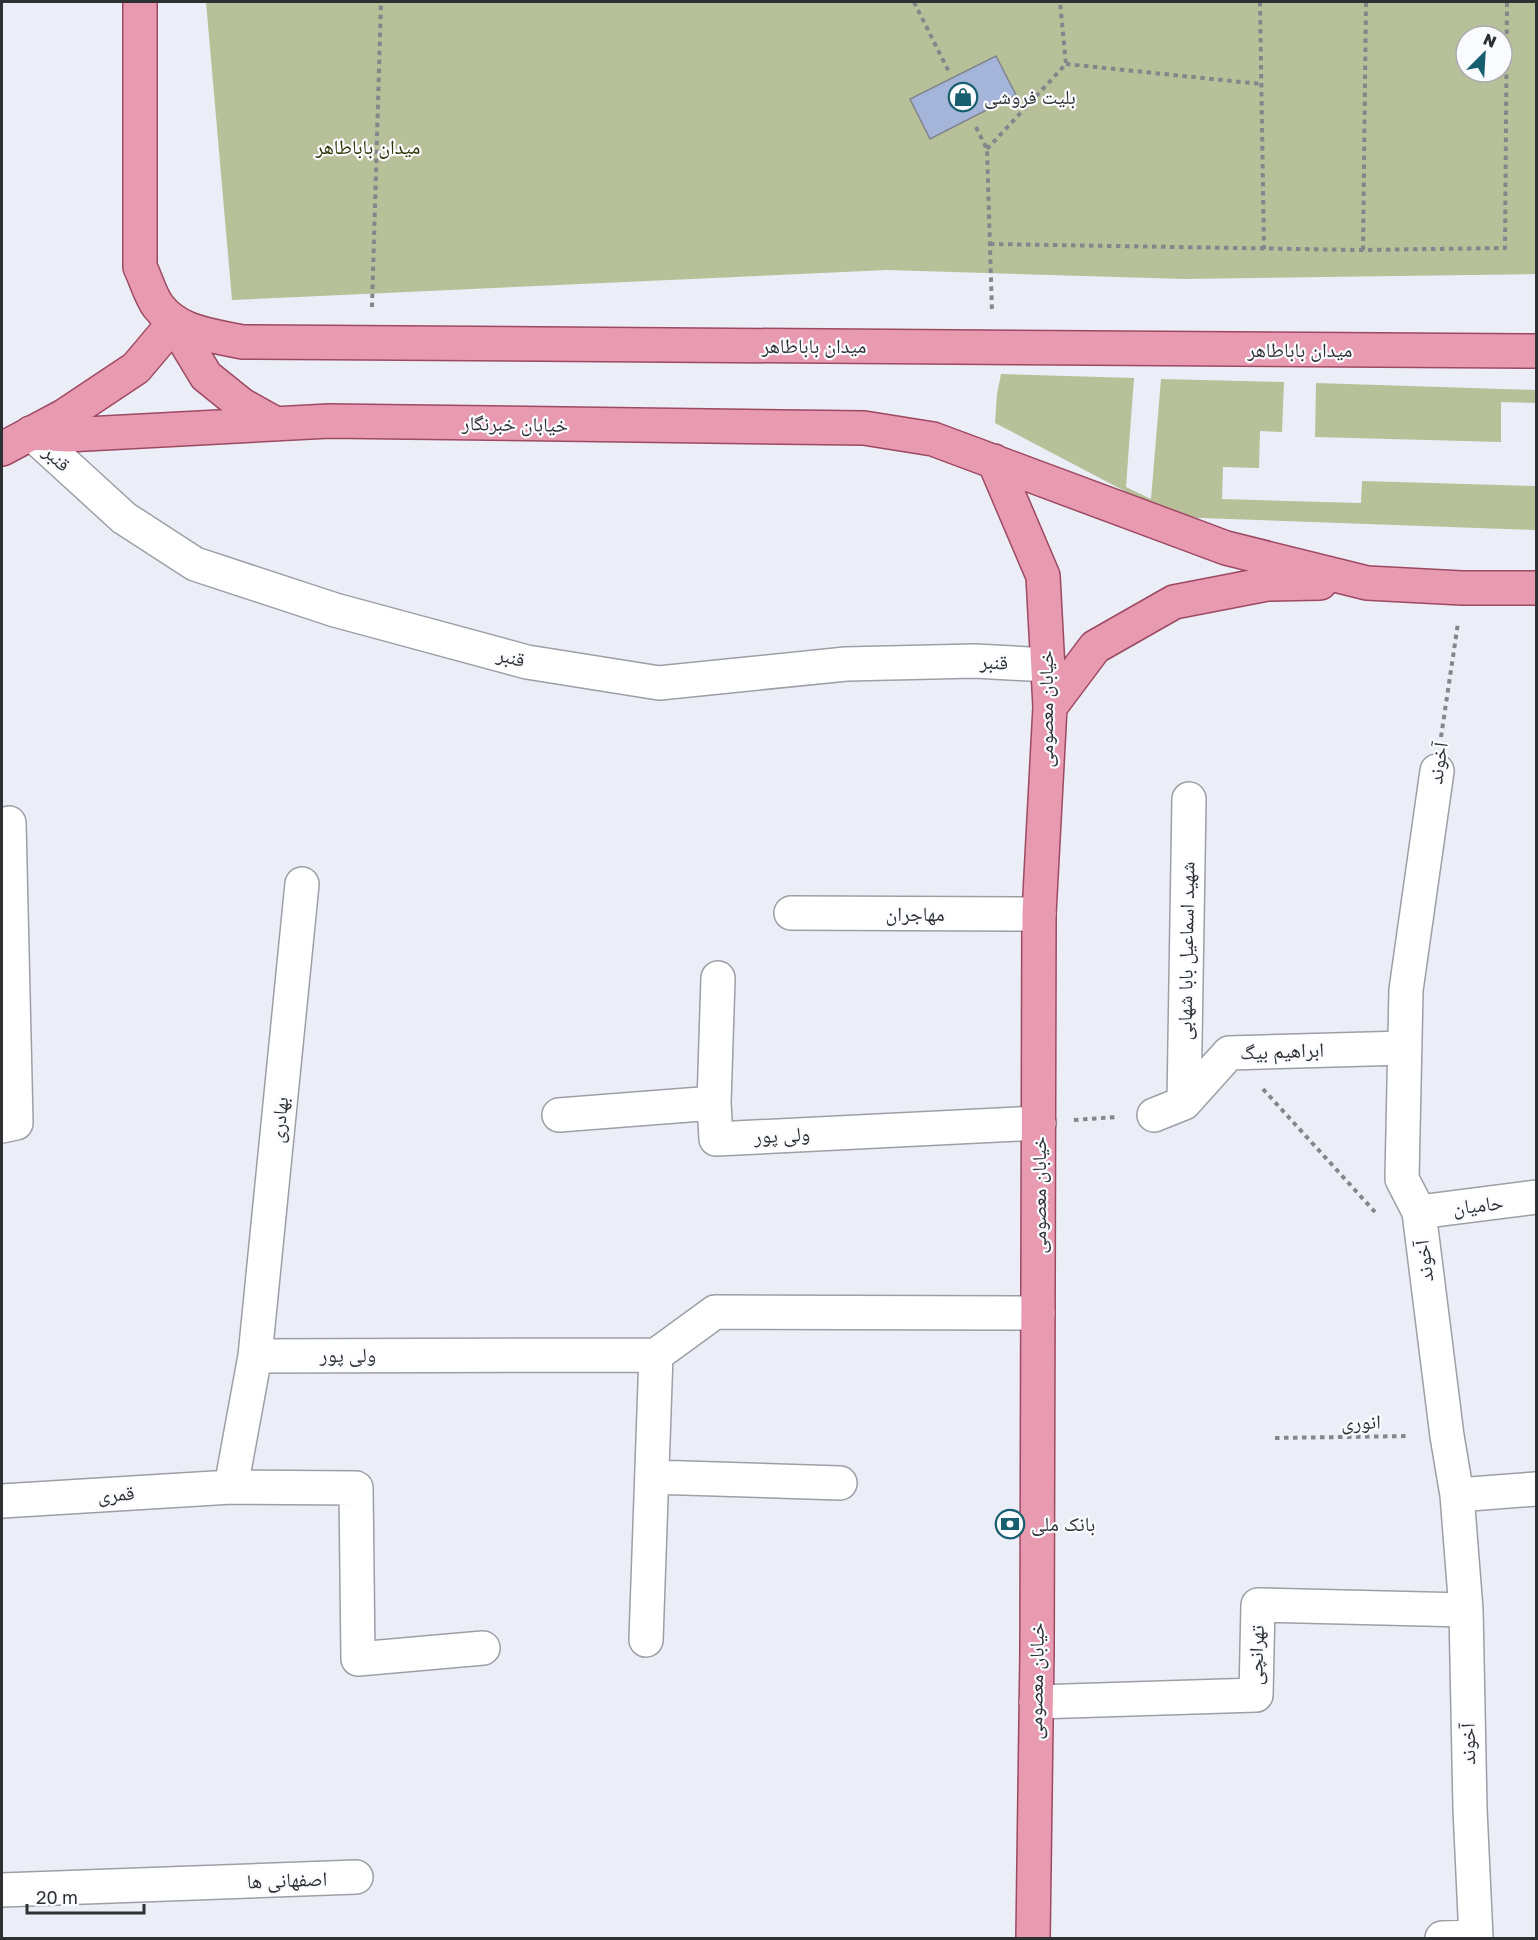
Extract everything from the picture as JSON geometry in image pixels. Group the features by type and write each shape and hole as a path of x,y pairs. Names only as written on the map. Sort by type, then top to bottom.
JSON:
{"main road":[{"path":"140,2 140,267 157,304 174,323 206,376 242,405 276,424"},
{"name":"میدان باباطاهر","path":"174,323 195,332 242,342 1536,351"},
{"name":"خیابان خبرنگار","path":"2,448 64,416 136,368 174,323"},
{"name":"خیابان خبرنگار","path":"30,434 66,435 329,422 864,428 933,439 1226,548 1367,583"},
{"name":"خیابان معصومی","path":"994,461 1043,576 1050,707 1039,914 1033,1938"},
{"path":"1050,707 1095,647 1174,602 1267,584 1367,583 1462,588 1536,588"}],"street":[{"name":"قنبر","path":"30,434 124,518 195,564 335,610 527,662 659,683 846,664 975,661 1048,665"},
{"name":"آخوند","path":"1437,771 1406,990 1402,1179 1419,1212 1447,1436 1457,1495 1466,1610 1470,1809 1476,1938"},
{"name":"شهید اسماعیل بابا شهابی","path":"1184,1103 1189,799"},
{"path":"2,1126 16,1123 9,823"},
{"name":"بهادری","path":"231,1487 255,1356 302,884"},
{"name":"مهاجران","path":"791,913 1039,914"},
{"path":"559,1115 714,1103 718,978"},
{"name":"ابراهیم بیگ","path":"1154,1115 1184,1103 1229,1053 1405,1048"},
{"name":"ولی پور","path":"714,1103 716,1139 1039,1123"},
{"name":"حامیان","path":"1419,1212 1536,1197"},
{"path":"646,1640 656,1355 715,1312 1038,1313"},
{"name":"ولی پور","path":"255,1356 656,1355"},
{"path":"652,1477 840,1483"},
{"name":"قمری","path":"2,1501 231,1487 356,1488 358,1659 483,1648"},
{"path":"1457,1495 1536,1489"},
{"name":"تهرانچی","path":"1036,1702 1256,1695 1258,1605 1466,1610"},
{"name":"اصفهانی ها","path":"2,1890 356,1877"},
{"path":"1442,1938 1476,1938"}],"path":[{"path":"371,343 381,2"},
{"path":"914,2 949,72"},
{"path":"987,149 1066,64 1060,2"},
{"path":"1260,2 1264,249"},
{"path":"1363,250 1366,2"},
{"path":"990,244 1363,250 1505,248 1507,2"},
{"path":"1066,64 1261,84"},
{"path":"976,127 987,149 993,331 999,348"},
{"name":"آخوند","path":"1437,771 1462,588"},
{"path":"1229,1053 1309,1137 1379,1216"},
{"path":"1039,1123 1154,1115"},
{"name":"انوری","path":"1275,1438 1447,1436"}],"green space":[{"name":"میدان باباطاهر","path":"206,2 1536,2 1536,274 1184,279 887,270 232,300"},
{"path":"1001,374 1134,378 1126,487 1151,499 1161,379 1284,382 1282,432 1260,431 1259,468 1223,467 1222,499 1361,503 1362,481 1536,486 1536,530 1174,517 995,423"},
{"path":"1316,383 1536,390 1536,403 1501,402 1501,442 1315,437"}],"building":[{"name":"بلیت فروشی","path":"996,56 1016,95 930,139 910,99"}],"place":[{"name":"بلیت فروشی","path":"963,97"},
{"name":"بانک ملی","path":"1010,1524"}]}
